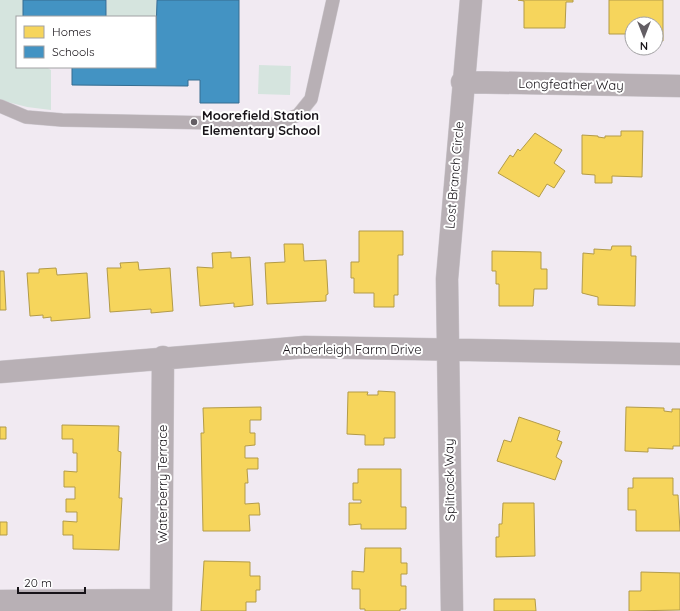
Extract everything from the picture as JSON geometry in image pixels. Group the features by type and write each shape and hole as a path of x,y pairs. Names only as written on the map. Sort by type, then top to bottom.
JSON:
{"street":[{"name":"Lost Branch Circle","path":"446,350 447,271 470,0"},
{"name":"Longfeather Way","path":"462,82 680,86"},
{"name":"Amberleigh Farm Drive","path":"0,372 305,346 680,354"},
{"name":"Splitrock Way","path":"446,350 452,611"},
{"name":"Waterberry Terrace","path":"161,605 163,357"},
{"path":"0,602 161,605"}],"lane":[{"path":"0,106 26,117 62,120 275,124 298,116 311,99 333,0"}],"shaded area":[{"path":"0,0 23,0 23,16 16,16 16,68 48,68 51,70 51,110 27,107 0,100"},
{"path":"107,0 156,0 157,33 156,16 106,16"},
{"path":"259,65 291,66 290,95 258,94"}],"building: Homes":[{"path":"518,0 573,0 573,2 566,2 565,28 524,28 524,1"},
{"path":"609,0 663,0 663,16 624,16 624,34 609,34"},
{"path":"621,131 643,131 642,177 612,176 612,183 595,183 595,175 582,174 582,135 605,138 605,136 621,136"},
{"path":"535,133 562,150 554,163 565,171 554,188 547,184 539,197 498,173 510,155 513,157 518,149 520,151"},
{"path":"359,231 403,231 403,255 398,255 398,295 394,295 394,307 374,307 374,293 354,293 354,278 351,278 351,262 359,262"},
{"path":"284,244 303,244 304,261 326,260 328,294 326,295 326,301 267,304 265,263 285,262"},
{"path":"612,246 631,246 631,256 636,256 635,306 598,305 598,297 582,293 583,253 594,254 594,249 611,250"},
{"path":"492,251 541,252 541,269 547,269 547,289 534,289 533,306 499,306 499,284 496,284 496,271 492,271"},
{"path":"231,252 231,258 250,257 253,305 234,307 234,303 200,306 197,267 213,268 212,253"},
{"path":"138,262 139,270 170,268 173,311 151,313 151,309 110,312 107,268 121,268 120,263"},
{"path":"56,268 57,275 87,273 90,318 51,321 51,317 43,318 43,315 30,316 27,273 39,273 39,269"},
{"path":"0,271 4,271 6,310 0,310"},
{"path":"378,391 395,392 395,438 384,438 384,445 365,445 365,435 347,434 348,392 368,392 367,395 378,395"},
{"path":"261,407 261,420 250,420 250,433 255,433 255,445 245,446 245,458 258,458 258,469 247,469 248,483 245,483 245,504 259,503 260,515 249,515 250,531 203,531 201,433 204,433 203,408"},
{"path":"626,407 664,408 664,411 672,412 672,409 680,409 680,446 673,446 673,449 648,448 648,452 625,451"},
{"path":"519,417 560,431 557,440 562,442 556,457 562,461 555,480 497,461 504,440 511,442"},
{"path":"62,425 119,426 118,451 121,452 119,498 122,498 119,550 73,549 73,535 63,535 63,521 77,522 77,512 66,512 66,499 75,499 75,487 64,487 64,471 77,472 77,453 73,453 73,439 62,439"},
{"path":"0,427 6,427 6,439 0,439"},
{"path":"358,469 401,469 401,507 406,507 406,529 361,529 361,524 349,525 349,503 361,503 361,500 353,500 353,483 358,483"},
{"path":"633,478 673,478 673,495 678,495 680,531 636,531 636,510 628,510 628,488 633,488"},
{"path":"503,503 534,503 535,556 496,557 496,537 499,537 499,524 502,524"},
{"path":"0,522 7,522 7,535 0,535"},
{"path":"365,548 401,548 401,563 407,563 407,574 401,574 401,586 406,586 406,609 400,609 400,611 365,611 365,609 360,609 360,589 352,589 352,571 364,572"},
{"path":"204,561 250,562 250,576 260,576 260,590 256,590 256,602 246,602 246,611 201,611"},
{"path":"641,572 680,573 680,610 629,611 629,591 641,591"},
{"path":"494,599 535,599 536,611 494,611"}],"building: Schools":[{"path":"23,0 106,0 106,16 23,16"},
{"name":"Moorefield Station Elementary School","path":"157,0 239,0 239,103 200,103 200,80 188,80 188,86 72,85 72,68 156,68"}],"place":[{"name":"Moorefield Station Elementary School","path":"194,122"}]}
